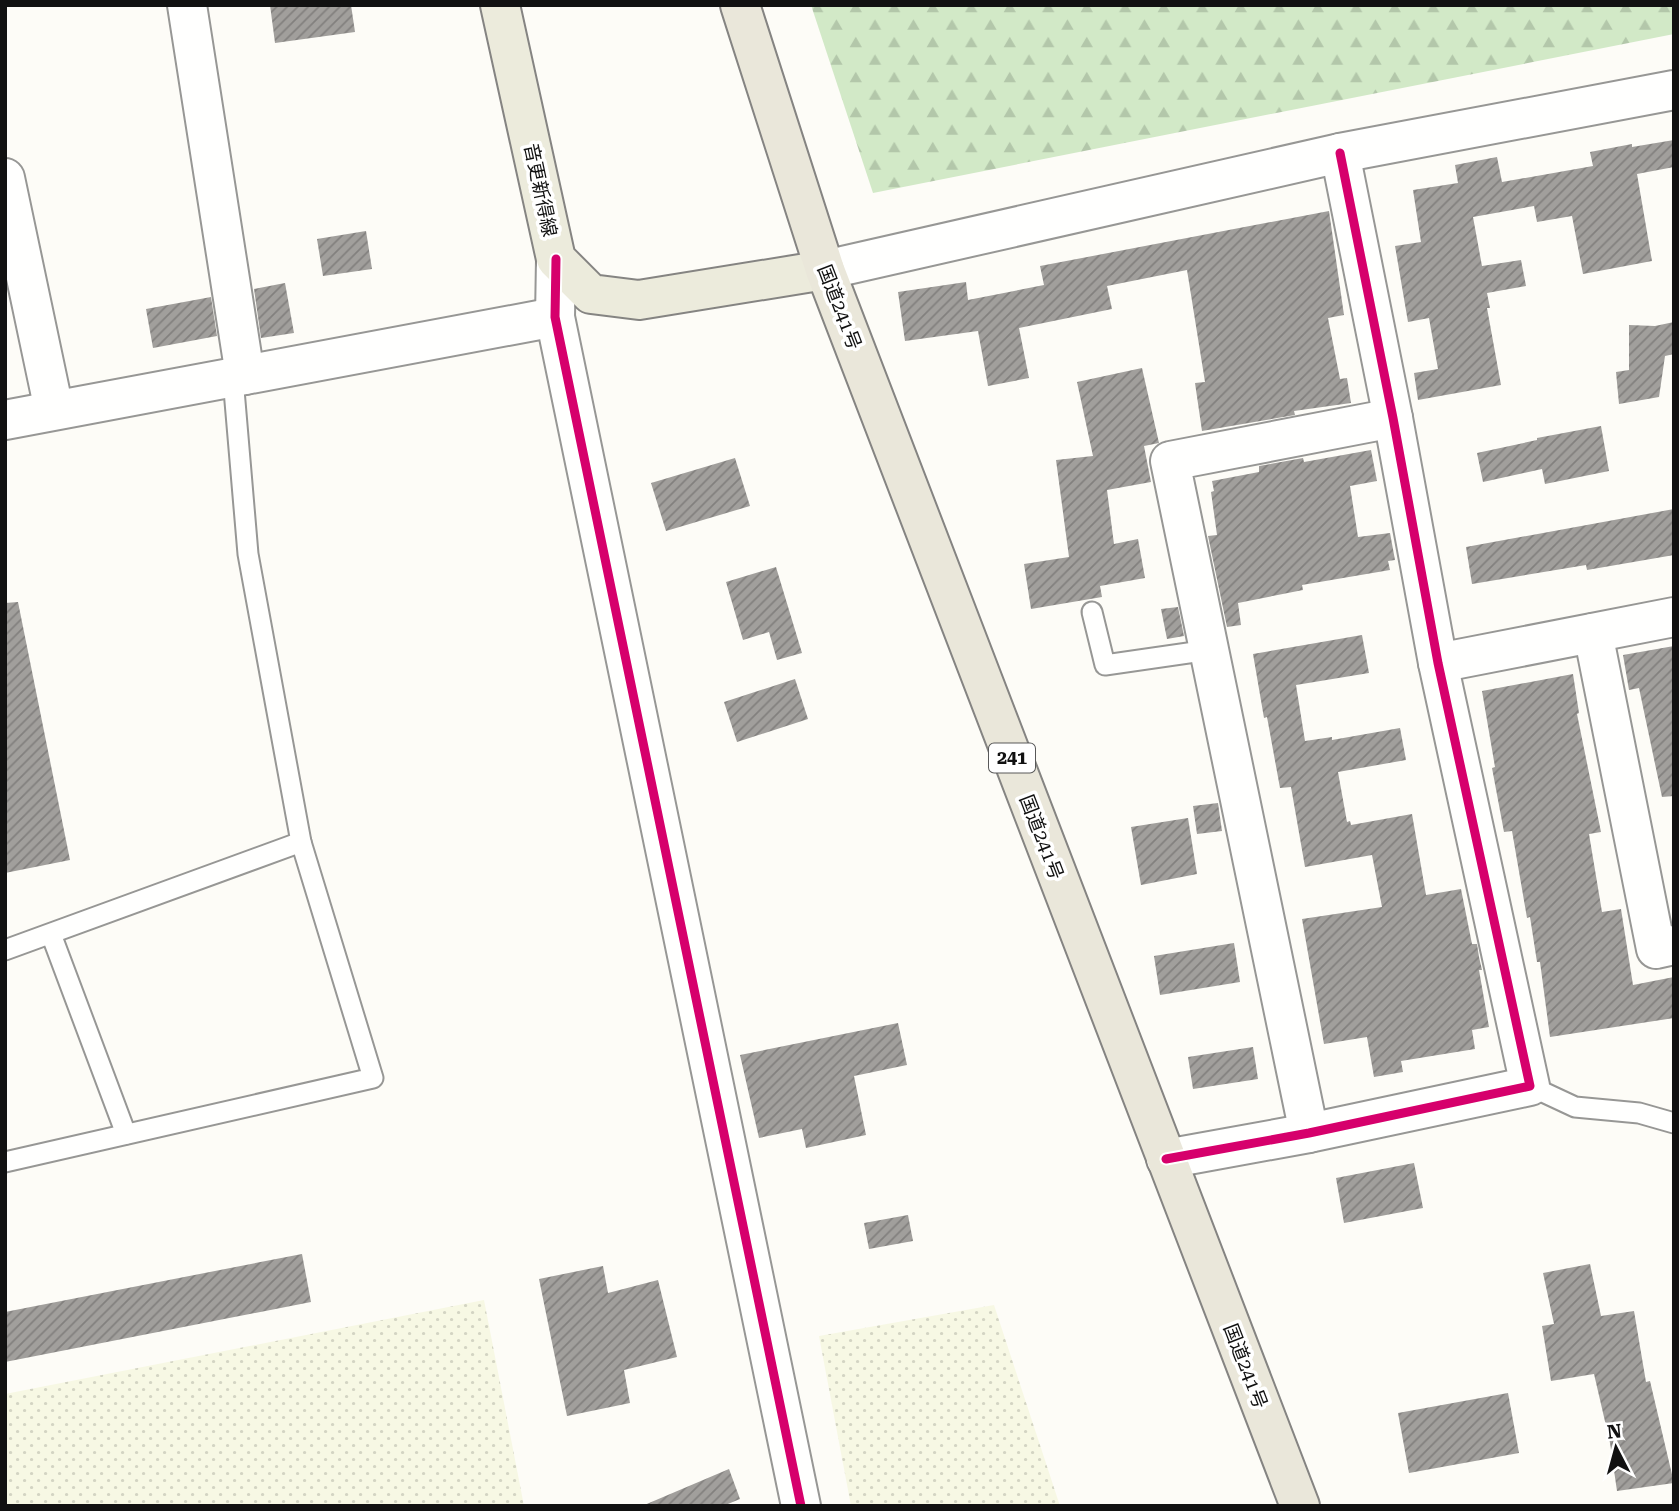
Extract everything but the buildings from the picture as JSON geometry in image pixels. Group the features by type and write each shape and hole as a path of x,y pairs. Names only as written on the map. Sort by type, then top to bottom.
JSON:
{"highway":[{"name":"国道241号","path":"740,5 825,270 1300,1506"}],"main road":[{"name":"音更新得線","path":"500,5 556,259 592,294 639,300 825,270"}],"street":[{"path":"187,5 239,377"},
{"path":"825,270 1340,153 1674,90"},
{"path":"1166,1159 1309,1133 1530,1086 1438,663 1340,153"},
{"path":"5,178 54,411"},
{"path":"556,259 555,317 801,1506"},
{"path":"5,420 555,317"},
{"path":"1309,1133 1170,461 1393,418"},
{"path":"1438,663 1674,617"},
{"path":"1592,633 1656,949 1674,945"}],"lane":[{"path":"5,1161 373,1078 302,842 248,554 239,377"},
{"path":"1092,612 1105,665 1209,650"},
{"path":"5,950 302,842"},
{"path":"51,934 126,1134"},
{"path":"1530,1086 1575,1107 1639,1113 1674,1123"}],"green space":[{"path":"811,5 1674,5 1674,34 873,193"},
{"path":"484,1300 524,1506 5,1506 5,1394"},
{"path":"994,1305 1060,1506 851,1506 819,1336"}],"cycle path":[{"path":"1166,1159 1309,1133 1530,1086 1438,663 1340,153"},
{"path":"556,259 555,317 801,1506"}]}
